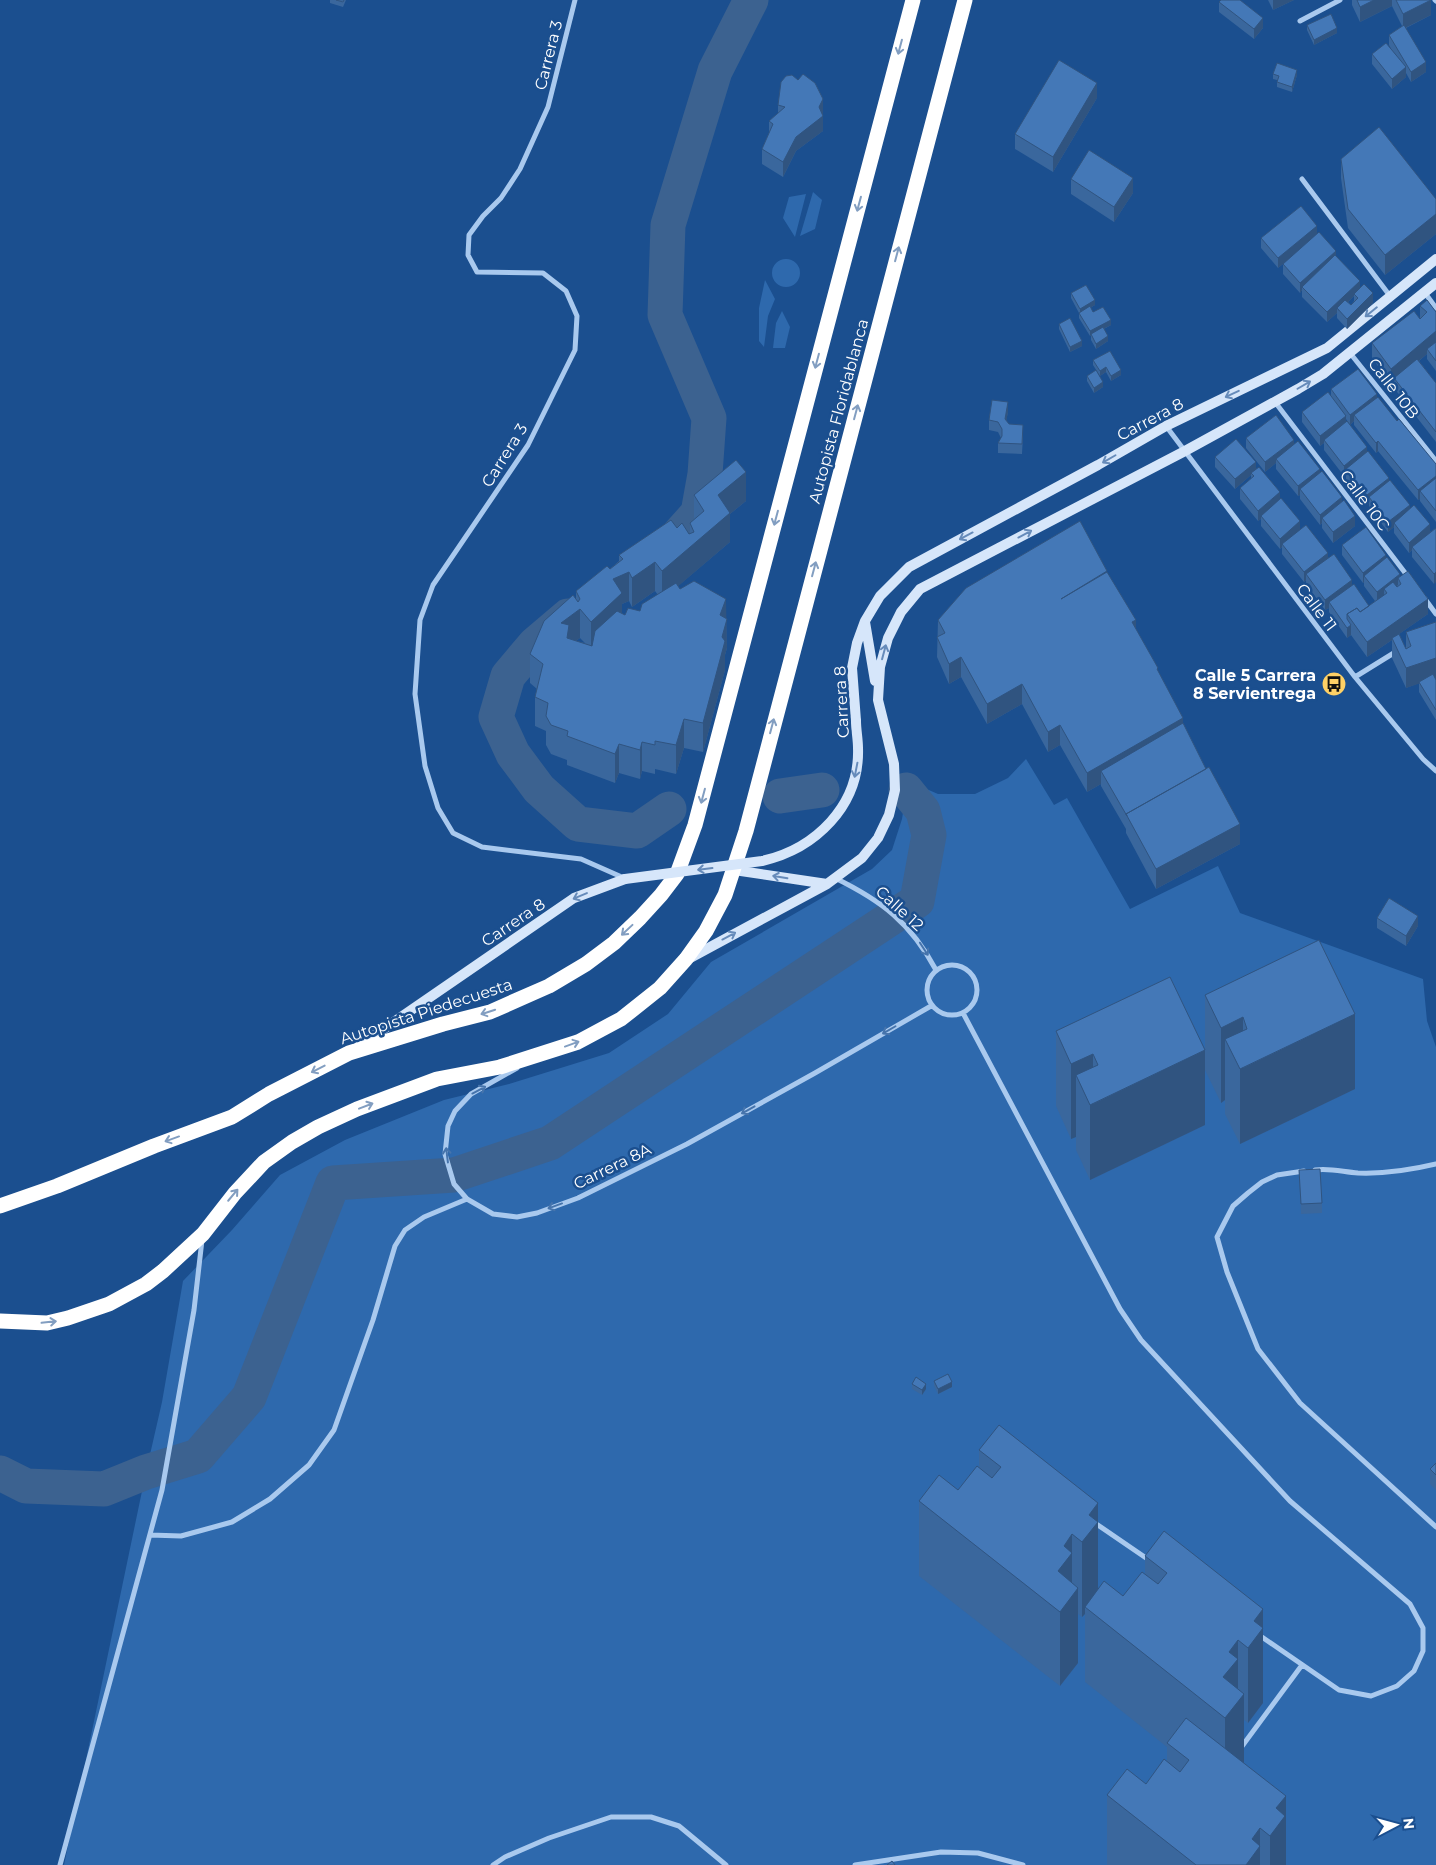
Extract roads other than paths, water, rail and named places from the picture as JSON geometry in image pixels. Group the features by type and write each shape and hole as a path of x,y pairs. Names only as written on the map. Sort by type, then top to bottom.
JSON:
{"highway":[{"name":"Autopista Floridablanca","path":"695,826 913,0"},
{"name":"Autopista Floridablanca","path":"734,870 746,831 964,0"},
{"name":"Autopista Piedecuesta","path":"0,1206 57,1186 154,1146 232,1117 269,1094 349,1053 490,1012 549,986 586,964 614,943 661,895 677,874 695,826"},
{"path":"0,1321 47,1323 89,1312 109,1304 146,1284 203,1234 255,1171 276,1153 318,1127 437,1079 500,1067 578,1042 621,1019 660,988 686,960 717,911 734,870"}],"main road":[{"name":"Carrera 8","path":"349,1053 574,898 625,878 775,858 798,849 813,839 840,811 849,794 856,772 858,749 852,668 857,643 865,621 880,596 909,567 1166,426 1327,348 1436,259"},
{"path":"878,700 880,667 888,638 901,612 920,590 1185,452 1322,374 1436,284"},
{"path":"686,960 834,878 862,858 878,838 889,815 895,790 894,764 878,700 865,621"},
{"path":"734,870 834,878"}],"street":[{"name":"Carrera 3","path":"575,0 548,107 520,169 501,198 483,216 469,235 468,255 477,272 543,273 566,291 577,316 575,350 528,445 433,585 420,620 415,694 424,766 438,808 453,832 482,847 581,859 625,878"},
{"path":"1300,20 1340,0"},
{"path":"1302,179 1390,296"},
{"path":"1425,292 1436,308"},
{"name":"Calle 10B","path":"1350,353 1436,461"},
{"name":"Calle 10C","path":"1274,402 1412,582"},
{"name":"Calle 11","path":"1166,426 1355,677 1423,759 1436,771"},
{"path":"1424,598 1436,614"},
{"path":"1355,677 1403,648"},
{"name":"Calle 12","path":"834,878 863,892 880,904 909,930 925,949 936,970"},
{"path":"952,964 968,970 973,976 977,993 975,1001 963,1013 955,1016 946,1015 938,1012 931,1006 926,991 930,976 936,970 952,964"},
{"name":"Carrera 8A","path":"537,1056 471,1094 455,1111 448,1126 445,1154 454,1184 467,1199 493,1214 517,1217 537,1213 578,1198 687,1144 931,1006"},
{"path":"963,1013 1120,1308 1141,1340 1290,1501 1410,1604 1423,1628 1423,1651 1414,1671 1396,1686 1371,1696 1339,1690 1253,1631"},
{"path":"1436,1164 1412,1170 1358,1173 1327,1168 1277,1175 1262,1182 1232,1206 1218,1237 1227,1272 1258,1349 1300,1403 1436,1526"},
{"path":"150,1535 181,1536 232,1522 270,1499 309,1465 334,1430 373,1320 395,1246 405,1230 424,1217 467,1199"},
{"path":"60,1865 162,1490 194,1310 203,1234"},
{"path":"1091,1520 1156,1564"},
{"path":"1236,1754 1302,1665"},
{"path":"493,1865 505,1857 549,1838 611,1817 651,1817 679,1826 726,1865"},
{"path":"855,1865 941,1852 978,1853 1023,1865"}],"waterway":[{"path":"648,557 673,541 698,513 705,474 709,418 665,315 668,225 715,71 751,0"},
{"path":"568,616 535,644 508,676 496,717 513,754 539,789 578,824 637,831 669,809"},
{"path":"780,796 822,790"},
{"path":"0,1473 26,1486 104,1489 146,1472 198,1456 249,1397 333,1183 454,1175 550,1143 917,901 929,835 923,811 906,790"}],"place":[{"name":"Calle 5 Carrera 8 Servientrega","path":"1334,684"}]}
